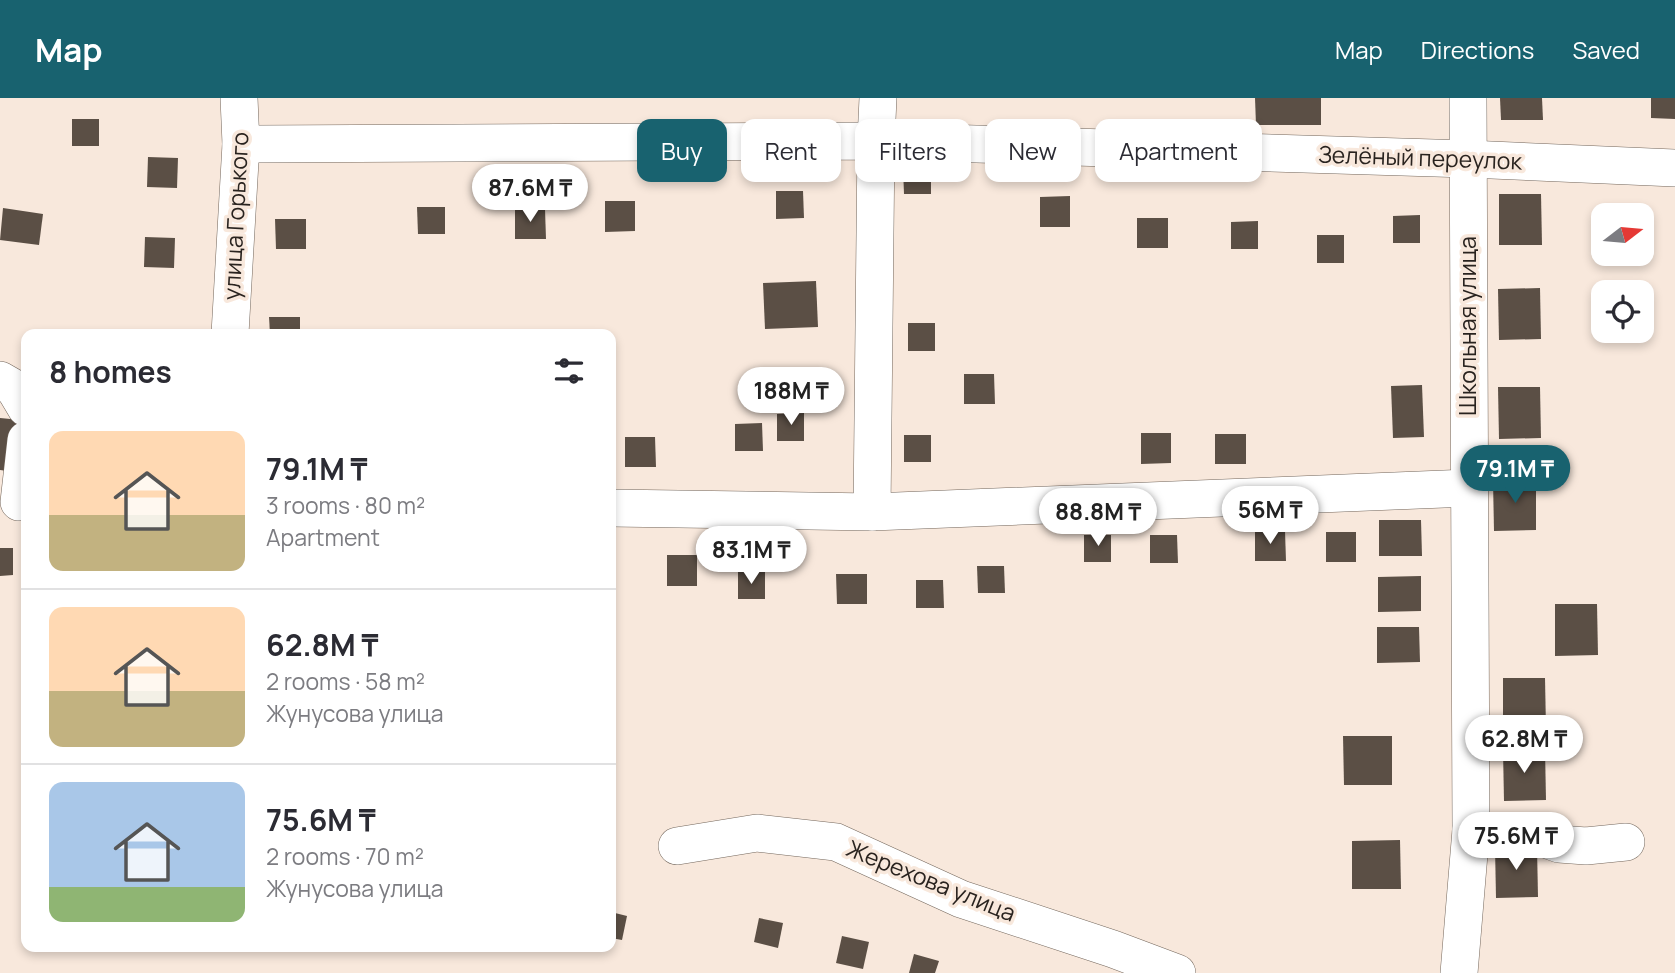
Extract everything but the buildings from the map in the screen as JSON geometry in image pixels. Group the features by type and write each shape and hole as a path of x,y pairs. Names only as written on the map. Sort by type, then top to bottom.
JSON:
{"street":[{"name":"улица Горького","path":"230,329 241,144 239,98"},
{"path":"877,119 878,98"},
{"name":"Школьная улица","path":"1459,973 1471,830 1468,98"},
{"name":"Зелёный переулок","path":"241,144 855,141"},
{"name":"Зелёный переулок","path":"971,144 1675,168"},
{"path":"872,512 876,182"},
{"path":"0,380 14,388 21,400"},
{"path":"15,501 21,468"},
{"path":"616,508 872,512 1469,488"},
{"path":"1471,830 1537,836 1559,844 1586,846 1626,842"},
{"name":"Жерехова улица","path":"677,846 757,833 836,842 961,899 1177,973"}]}
